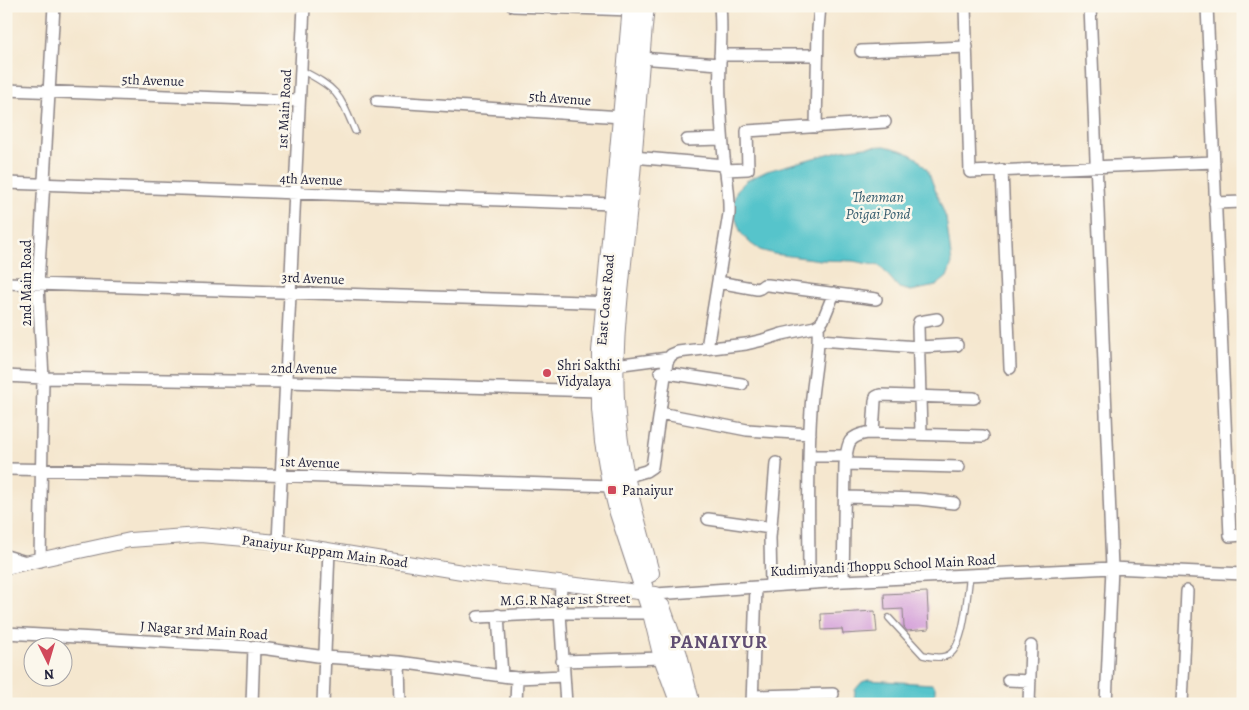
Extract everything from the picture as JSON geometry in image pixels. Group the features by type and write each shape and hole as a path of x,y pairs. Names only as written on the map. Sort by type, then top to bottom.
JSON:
{"main road":[{"name":"East Coast Road","path":"618,481 612,303 614,204 622,117 636,35 636,8"},
{"name":"East Coast Road","path":"636,35 640,58 633,156 612,303 601,352 600,391 604,442 618,481 650,594 678,655 691,704"},
{"name":"East Coast Road","path":"650,594 652,613 663,658 680,704"}],"street":[{"name":"2nd Main Road","path":"34,562 41,470 43,378 38,285 54,6"},
{"name":"1st Main Road","path":"278,542 304,6"},
{"path":"513,6 636,8"},
{"path":"707,348 729,214 729,190 722,139 720,59 722,37 720,6"},
{"path":"816,127 820,6"},
{"path":"965,6 970,172 1214,162"},
{"path":"1090,6 1112,568 1106,704"},
{"path":"1207,6 1230,536 1243,535"},
{"path":"861,52 966,47"},
{"path":"640,58 720,59 818,55"},
{"name":"5th Avenue","path":"6,90 299,101"},
{"name":"5th Avenue","path":"377,101 622,117"},
{"path":"633,156 725,168 748,169 747,131 885,122"},
{"path":"687,140 722,139"},
{"path":"1002,170 1010,368"},
{"name":"4th Avenue","path":"6,183 614,204"},
{"path":"1215,203 1243,202"},
{"path":"718,282 757,289 768,285 876,299"},
{"name":"3rd Avenue","path":"6,283 612,303"},
{"path":"615,365 668,358 678,352 746,344 818,326 823,320 834,293"},
{"path":"921,433 918,327 919,322 937,319"},
{"path":"810,583 809,456 811,409 819,340 818,326"},
{"path":"819,340 918,347 957,346"},
{"path":"668,358 662,372 660,413 747,430 810,434"},
{"path":"662,372 742,384"},
{"name":"2nd Avenue","path":"6,376 600,391"},
{"path":"873,433 876,397 885,395 921,398 974,398"},
{"name":"1st Avenue","path":"6,469 281,476 618,481 652,467 660,413"},
{"path":"843,581 846,460 851,439 856,435 873,433 983,436"},
{"path":"809,456 959,467"},
{"path":"771,586 771,528 776,463"},
{"path":"846,496 919,499 954,503"},
{"path":"708,519 771,528"},
{"name":"Panaiyur Kuppam Main Road","path":"6,567 130,540 200,535 278,542 462,572 650,594"},
{"path":"323,704 329,550"},
{"path":"6,556 34,562"},
{"name":"Kudimiyandi Thoppu School Main Road","path":"650,594 843,581 1112,568 1243,574"},
{"path":"562,584 560,612 566,704"},
{"path":"756,587 752,700 833,694"},
{"path":"1182,704 1187,591"},
{"name":"M.G.R Nagar 1st Street","path":"478,617 560,612 652,613"},
{"path":"498,615 502,676"},
{"name":"J Nagar 3rd Main Road","path":"6,633 254,647 325,657 399,662 516,678 564,676"},
{"path":"1029,704 1032,646"},
{"path":"252,704 254,647"},
{"path":"562,661 663,658"},
{"path":"399,662 400,704"},
{"path":"516,678 516,704"},
{"path":"1008,680 1030,681"}],"lane":[{"path":"301,70 333,89 344,104 355,131"},
{"path":"889,618 923,655 940,657 949,655 955,649 959,638 970,575"}],"water":[{"name":"Thenman Poigai Pond","path":"885,146 904,151 917,158 928,171 946,218 952,264 947,277 936,286 911,291 899,288 880,266 853,261 821,260 774,254 760,250 741,233 735,217 733,203 737,190 746,181 767,171 842,150"},
{"path":"868,680 932,684 935,687 935,704 854,704 855,690 862,682"}],"building":[{"path":"927,592 929,629 907,631 904,627 903,609 885,610 884,594"},
{"path":"875,611 877,632 843,634 842,629 822,630 821,614"}],"place":[{"name":"Shri Sakthi Vidyalaya","path":"547,373"},
{"name":"Panaiyur","path":"612,490"}],"district":[{"name":"PANAIYUR","path":"719,641"}]}
